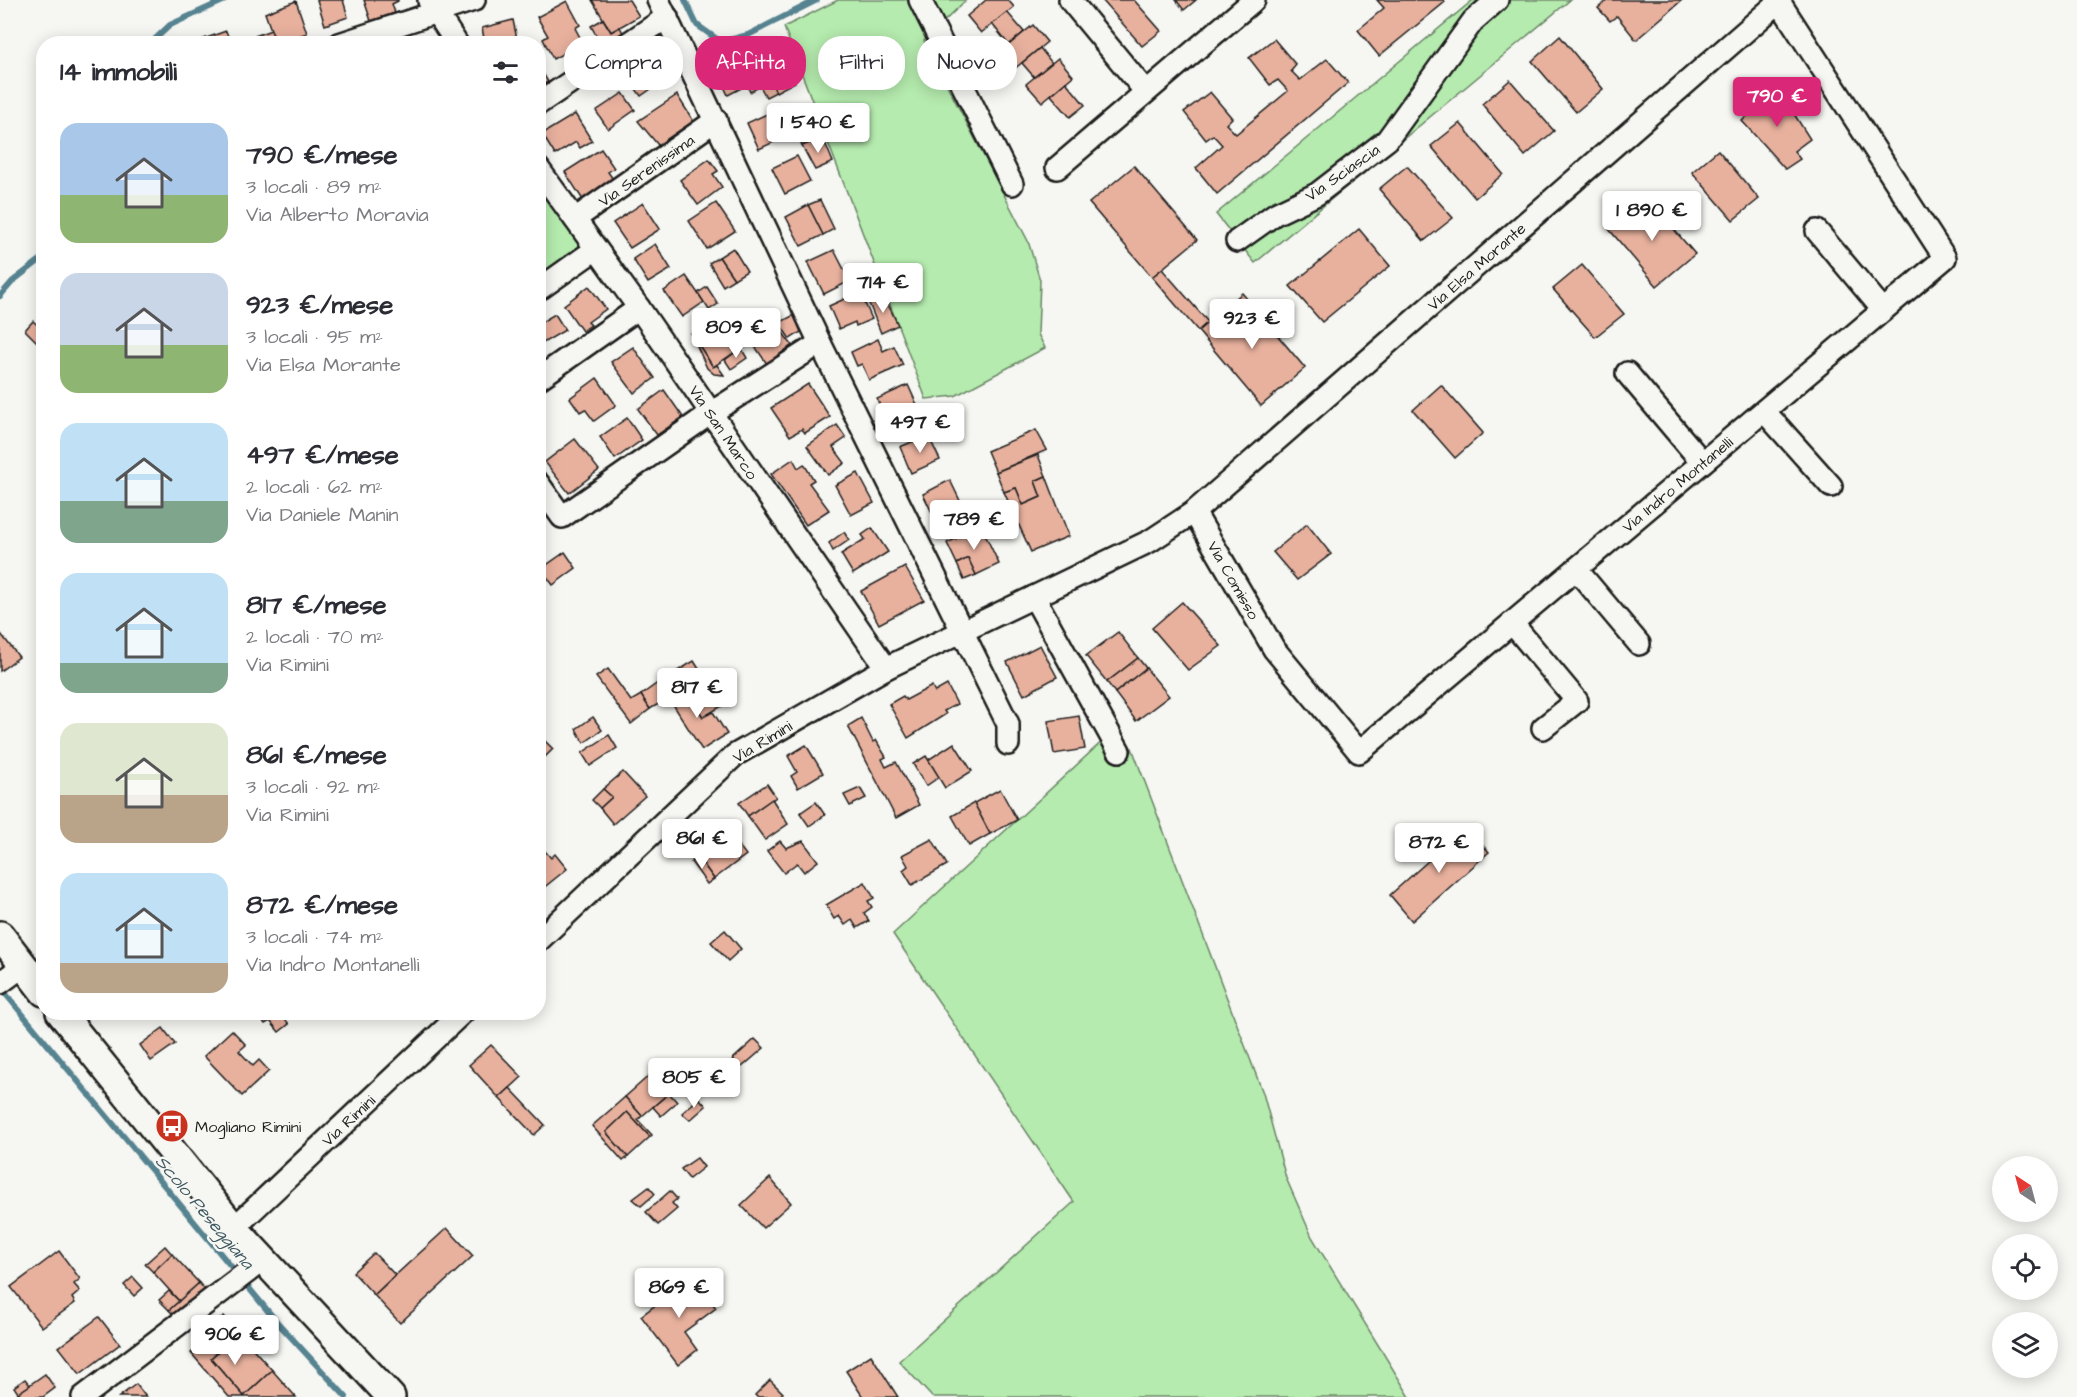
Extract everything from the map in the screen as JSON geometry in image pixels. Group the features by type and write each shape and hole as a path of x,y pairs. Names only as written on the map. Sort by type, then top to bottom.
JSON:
{"main road":[{"path":"0,935 10,976 36,988"},
{"path":"66,1020 234,1228 256,1266 391,1397"}],"street":[{"path":"359,36 433,6 474,0"},
{"path":"920,0 1012,184"},
{"path":"1071,0 1146,92"},
{"name":"Via Sciascia","path":"1237,241 1275,214 1317,194 1387,140 1473,21 1497,0"},
{"path":"1057,168 1252,1"},
{"name":"Via Indro Montanelli","path":"1274,649 1359,752 1944,258 1779,1"},
{"name":"Via Elsa Morante","path":"1170,528 1194,512 1779,1"},
{"path":"433,6 452,36"},
{"path":"546,98 663,9 820,343 1008,724 1008,744"},
{"name":"Via Serenissima","path":"575,219 716,120"},
{"name":"Via San Marco","path":"546,184 575,219 639,308 886,668"},
{"path":"1817,231 1883,310"},
{"path":"546,282 596,249"},
{"path":"546,373 639,308"},
{"path":"546,494 562,517 711,413 820,343"},
{"path":"1627,373 1702,462"},
{"path":"1764,411 1831,486"},
{"name":"Via Comisso","path":"1194,512 1274,649"},
{"name":"Via Rimini","path":"546,933 735,755 886,668 1170,528"},
{"path":"1576,569 1639,644"},
{"path":"1034,597 1119,751"},
{"path":"1512,623 1577,700 1543,728"},
{"name":"Via Rimini","path":"234,1228 455,1020"},
{"path":"83,1397 256,1266"}],"green space":[{"path":"838,0 966,0 929,36 917,36 917,90 949,90 1028,241 1040,280 1038,334 1045,348 955,396 926,399 806,85 806,36 787,36 784,27"},
{"path":"1473,0 1570,0 1255,263 1216,214"},
{"path":"546,190 586,248 546,275"},
{"path":"1107,737 1117,760 1132,748 1263,1093 1286,1178 1312,1237 1410,1397 932,1397 899,1361 1074,1202 893,934"}],"building":[{"path":"317,0 343,0 348,17 325,25"},
{"path":"364,0 398,1 392,4 395,13 371,21"},
{"path":"592,0 629,0 639,16 611,32"},
{"path":"986,0 1008,0 1014,7 981,33 967,16"},
{"path":"1102,0 1134,0 1161,31 1142,46"},
{"path":"1176,0 1196,0 1184,10"},
{"path":"1377,0 1444,0 1445,2 1379,56 1358,30 1384,8"},
{"path":"1608,0 1682,0 1636,40 1617,16 1610,21 1598,8"},
{"path":"296,1 307,33 299,36 273,36 265,13"},
{"path":"567,1 580,25 575,28 579,36 564,36 564,53 553,59 546,45 548,36 537,17"},
{"path":"1007,12 1024,32 1017,38 1017,36 1002,36 992,24"},
{"path":"603,19 611,32 620,27 625,36 597,36 591,26"},
{"path":"513,20 516,36 484,36 482,28"},
{"path":"1033,25 1047,42 1017,67 1017,38"},
{"path":"271,30 273,36 255,36"},
{"path":"226,31 228,36 212,36"},
{"path":"1560,36 1603,89 1576,112 1532,61"},
{"path":"1274,39 1296,65 1291,71 1300,80 1327,59 1348,83 1217,194 1196,168 1222,145 1213,135 1206,140 1184,112 1210,92 1232,118 1226,124 1236,134 1288,91 1278,80 1270,85 1249,58"},
{"path":"1040,48 1052,63 1034,77 1022,63"},
{"path":"1058,58 1073,76 1042,102 1026,84"},
{"path":"1510,80 1554,131 1525,156 1482,104"},
{"path":"1066,82 1085,105 1070,117 1051,95"},
{"path":"1777,87 1810,139 1794,151 1800,159 1785,169 1742,121 1754,109 1752,105"},
{"path":"637,90 650,90 641,96"},
{"path":"726,90 738,90 728,95"},
{"path":"762,90 775,90 776,92 766,97"},
{"path":"623,93 635,110 608,129 596,111"},
{"path":"677,95 696,125 684,133 682,129 658,145 638,121"},
{"path":"778,109 787,128 771,136 774,142 759,149 747,123"},
{"path":"813,112 823,138 802,146 795,127 808,123 805,115"},
{"path":"575,114 592,141 580,148 576,142 555,155 546,140 546,132"},
{"path":"1460,123 1503,174 1475,198 1431,146"},
{"path":"823,138 833,162 815,170 802,146"},
{"path":"601,149 614,168 608,172 613,179 583,200 565,172"},
{"path":"1718,150 1759,199 1733,220 1692,172"},
{"path":"797,156 810,181 785,194 772,168"},
{"path":"709,159 718,171 713,174 722,187 698,205 680,180"},
{"path":"1134,166 1197,240 1152,277 1089,203"},
{"path":"1407,166 1453,218 1424,241 1379,189"},
{"path":"1647,198 1695,254 1657,286 1608,228"},
{"path":"820,200 834,229 823,235 808,205"},
{"path":"643,203 660,229 630,248 613,223"},
{"path":"716,203 735,231 707,249 689,221"},
{"path":"808,205 823,235 801,246 786,217"},
{"path":"1359,229 1390,266 1322,322 1290,286"},
{"path":"655,244 671,269 648,283 633,259"},
{"path":"733,248 747,271 734,279 719,257"},
{"path":"834,250 850,281 824,294 808,262"},
{"path":"719,257 734,279 723,286 709,263"},
{"path":"1582,265 1624,314 1595,337 1553,289"},
{"path":"1162,269 1208,322 1198,331 1152,277"},
{"path":"686,276 704,302 682,317 664,291"},
{"path":"589,286 606,309 588,322 591,325 582,331 564,305"},
{"path":"707,287 718,304 709,310 698,293"},
{"path":"860,292 872,319 856,326 855,322 839,329 829,306"},
{"path":"1242,293 1305,368 1261,406 1198,331"},
{"path":"883,294 898,325 881,333 868,301"},
{"path":"555,314 565,330 546,341 546,319"},
{"path":"720,315 741,348 713,367 691,333"},
{"path":"794,315 801,332 790,339 779,323"},
{"path":"33,321 36,324 36,341 25,330"},
{"path":"741,322 746,328 751,325 755,330 741,341 735,326"},
{"path":"776,324 792,345 767,364 752,342"},
{"path":"691,333 713,367 717,365 724,375 714,374 707,368"},
{"path":"878,339 883,351 894,346 903,365 869,380 862,364 857,366 851,352"},
{"path":"633,347 655,378 634,393 611,362"},
{"path":"741,348 747,358 731,369 725,360"},
{"path":"597,378 616,405 594,421 585,409 580,412 570,398"},
{"path":"808,384 830,417 805,433 802,429 790,436 771,408"},
{"path":"908,385 923,418 892,432 877,399"},
{"path":"1441,385 1483,433 1455,458 1413,410"},
{"path":"664,390 683,417 657,435 638,409"},
{"path":"627,418 642,440 615,459 600,437"},
{"path":"837,425 846,438 833,447 845,463 828,475 807,446"},
{"path":"1036,430 1047,450 996,472 987,451"},
{"path":"928,435 940,460 911,473 900,447"},
{"path":"575,439 599,470 569,493 546,461"},
{"path":"1038,455 1046,476 1035,481 1041,497 1023,505 1016,488 1004,492 996,472"},
{"path":"793,459 798,468 804,464 814,480 809,483 829,510 806,525 771,474"},
{"path":"858,473 874,503 851,515 835,485"},
{"path":"1046,476 1069,536 1031,552 1004,492 1016,488 1023,505 1041,497 1035,481"},
{"path":"950,480 964,509 937,523 923,494"},
{"path":"1307,524 1331,554 1297,580 1273,552"},
{"path":"981,526 999,564 976,575 968,558 957,564 947,543"},
{"path":"872,528 888,552 853,574 841,554 865,539 862,535"},
{"path":"844,532 849,540 833,551 829,543"},
{"path":"565,552 576,568 553,585 546,576 546,565"},
{"path":"968,558 976,575 964,580 957,564"},
{"path":"905,567 924,600 879,624 861,591"},
{"path":"1182,602 1221,646 1188,670 1152,628"},
{"path":"1118,632 1138,658 1107,682 1086,656"},
{"path":"0,635 19,657 0,671"},
{"path":"1040,645 1057,677 1024,695 1007,662"},
{"path":"1138,658 1146,668 1115,693 1107,682"},
{"path":"694,661 722,706 703,717 682,685 667,695 659,682"},
{"path":"1146,668 1169,696 1136,721 1115,693"},
{"path":"608,669 631,701 641,695 650,709 631,724 596,677"},
{"path":"659,682 669,698 650,709 641,695"},
{"path":"682,685 703,717 713,712 727,734 702,750 667,695"},
{"path":"947,685 957,704 944,711 946,714 908,738 889,704 903,696 906,700 932,686 935,692"},
{"path":"1079,716 1085,749 1054,754 1048,721"},
{"path":"593,717 602,730 584,743 576,729"},
{"path":"861,718 873,742 876,740 886,757 882,759 886,767 896,762 919,805 896,818 848,726"},
{"path":"609,735 617,748 590,766 582,753"},
{"path":"546,742 553,749 546,756"},
{"path":"954,743 972,771 945,788 928,760"},
{"path":"806,745 823,773 798,788 791,776 797,772 788,756"},
{"path":"926,756 939,777 926,786 913,764"},
{"path":"623,772 645,796 613,824 600,808 612,797 603,789"},
{"path":"767,784 776,797 748,816 739,803"},
{"path":"860,788 866,798 850,806 844,795"},
{"path":"603,789 612,797 600,808 592,800"},
{"path":"1000,789 1017,820 990,834 974,803"},
{"path":"772,799 788,824 765,840 748,816"},
{"path":"816,802 825,815 809,826 800,813"},
{"path":"974,803 990,834 969,846 952,816"},
{"path":"1466,827 1489,852 1412,921 1390,895"},
{"path":"730,834 746,855 714,879 698,857"},
{"path":"932,839 947,865 912,885 903,870 908,866 902,855"},
{"path":"780,841 786,848 803,841 818,861 804,872 797,863 784,873 767,851"},
{"path":"546,852 551,858 555,854 567,869 546,886"},
{"path":"698,857 714,879 707,884 691,862"},
{"path":"865,882 874,898 868,901 872,907 864,913 869,921 857,928 852,920 845,925 839,916 834,919 826,905"},
{"path":"725,930 741,949 728,961 711,942"},
{"path":"262,1020 286,1020 289,1024 279,1032 270,1021 265,1024"},
{"path":"163,1028 175,1044 151,1061 140,1045"},
{"path":"232,1030 246,1045 239,1051 253,1066 259,1060 269,1071 242,1096 204,1056"},
{"path":"755,1039 764,1048 742,1067 733,1059"},
{"path":"491,1045 522,1077 499,1098 469,1065"},
{"path":"652,1073 669,1093 642,1116 625,1097"},
{"path":"510,1088 545,1125 534,1135 499,1098"},
{"path":"669,1093 677,1102 661,1116 653,1107"},
{"path":"625,1097 642,1116 638,1120 652,1135 650,1137 627,1112 606,1132 628,1157 623,1161 592,1126"},
{"path":"699,1098 706,1106 690,1120 682,1113"},
{"path":"627,1112 650,1137 628,1157 606,1132"},
{"path":"697,1158 704,1167 689,1179 681,1169"},
{"path":"770,1178 791,1203 763,1228 741,1205"},
{"path":"649,1187 655,1194 641,1206 633,1199"},
{"path":"670,1191 677,1199 672,1203 677,1209 658,1225 646,1212"},
{"path":"447,1228 473,1256 400,1323 374,1295"},
{"path":"165,1246 172,1254 153,1272 145,1264"},
{"path":"59,1251 80,1279 74,1284 80,1291 72,1298 75,1303 42,1327 11,1287"},
{"path":"374,1253 395,1275 374,1295 353,1272"},
{"path":"172,1254 199,1283 179,1301 153,1272"},
{"path":"133,1277 143,1288 134,1296 124,1285"},
{"path":"693,1277 716,1308 684,1332 697,1350 678,1365 641,1316"},
{"path":"199,1283 207,1292 177,1319 169,1310"},
{"path":"169,1291 179,1301 169,1310 159,1300"},
{"path":"224,1316 239,1333 211,1358 244,1396 272,1370 296,1397 229,1397 191,1353 212,1335 208,1330"},
{"path":"99,1317 120,1344 80,1374 59,1347"},
{"path":"239,1333 272,1370 244,1396 211,1358"},
{"path":"871,1355 898,1397 863,1397 846,1371"},
{"path":"45,1374 55,1388 43,1397 21,1397 18,1393"},
{"path":"25,1379 30,1385 18,1393 14,1387"},
{"path":"770,1380 783,1393 778,1397 757,1397 755,1395"},
{"path":"136,1384 146,1397 119,1397"}],"waterway":[{"path":"158,36 170,25 225,0"},
{"path":"685,0 697,25 721,42 748,35 817,0"},
{"path":"0,296 13,281 36,263"},
{"name":"Scolo Peseggiana","path":"0,987 277,1322 346,1397"}],"place":[{"name":"Mogliano Rimini","path":"172,1126"}]}
